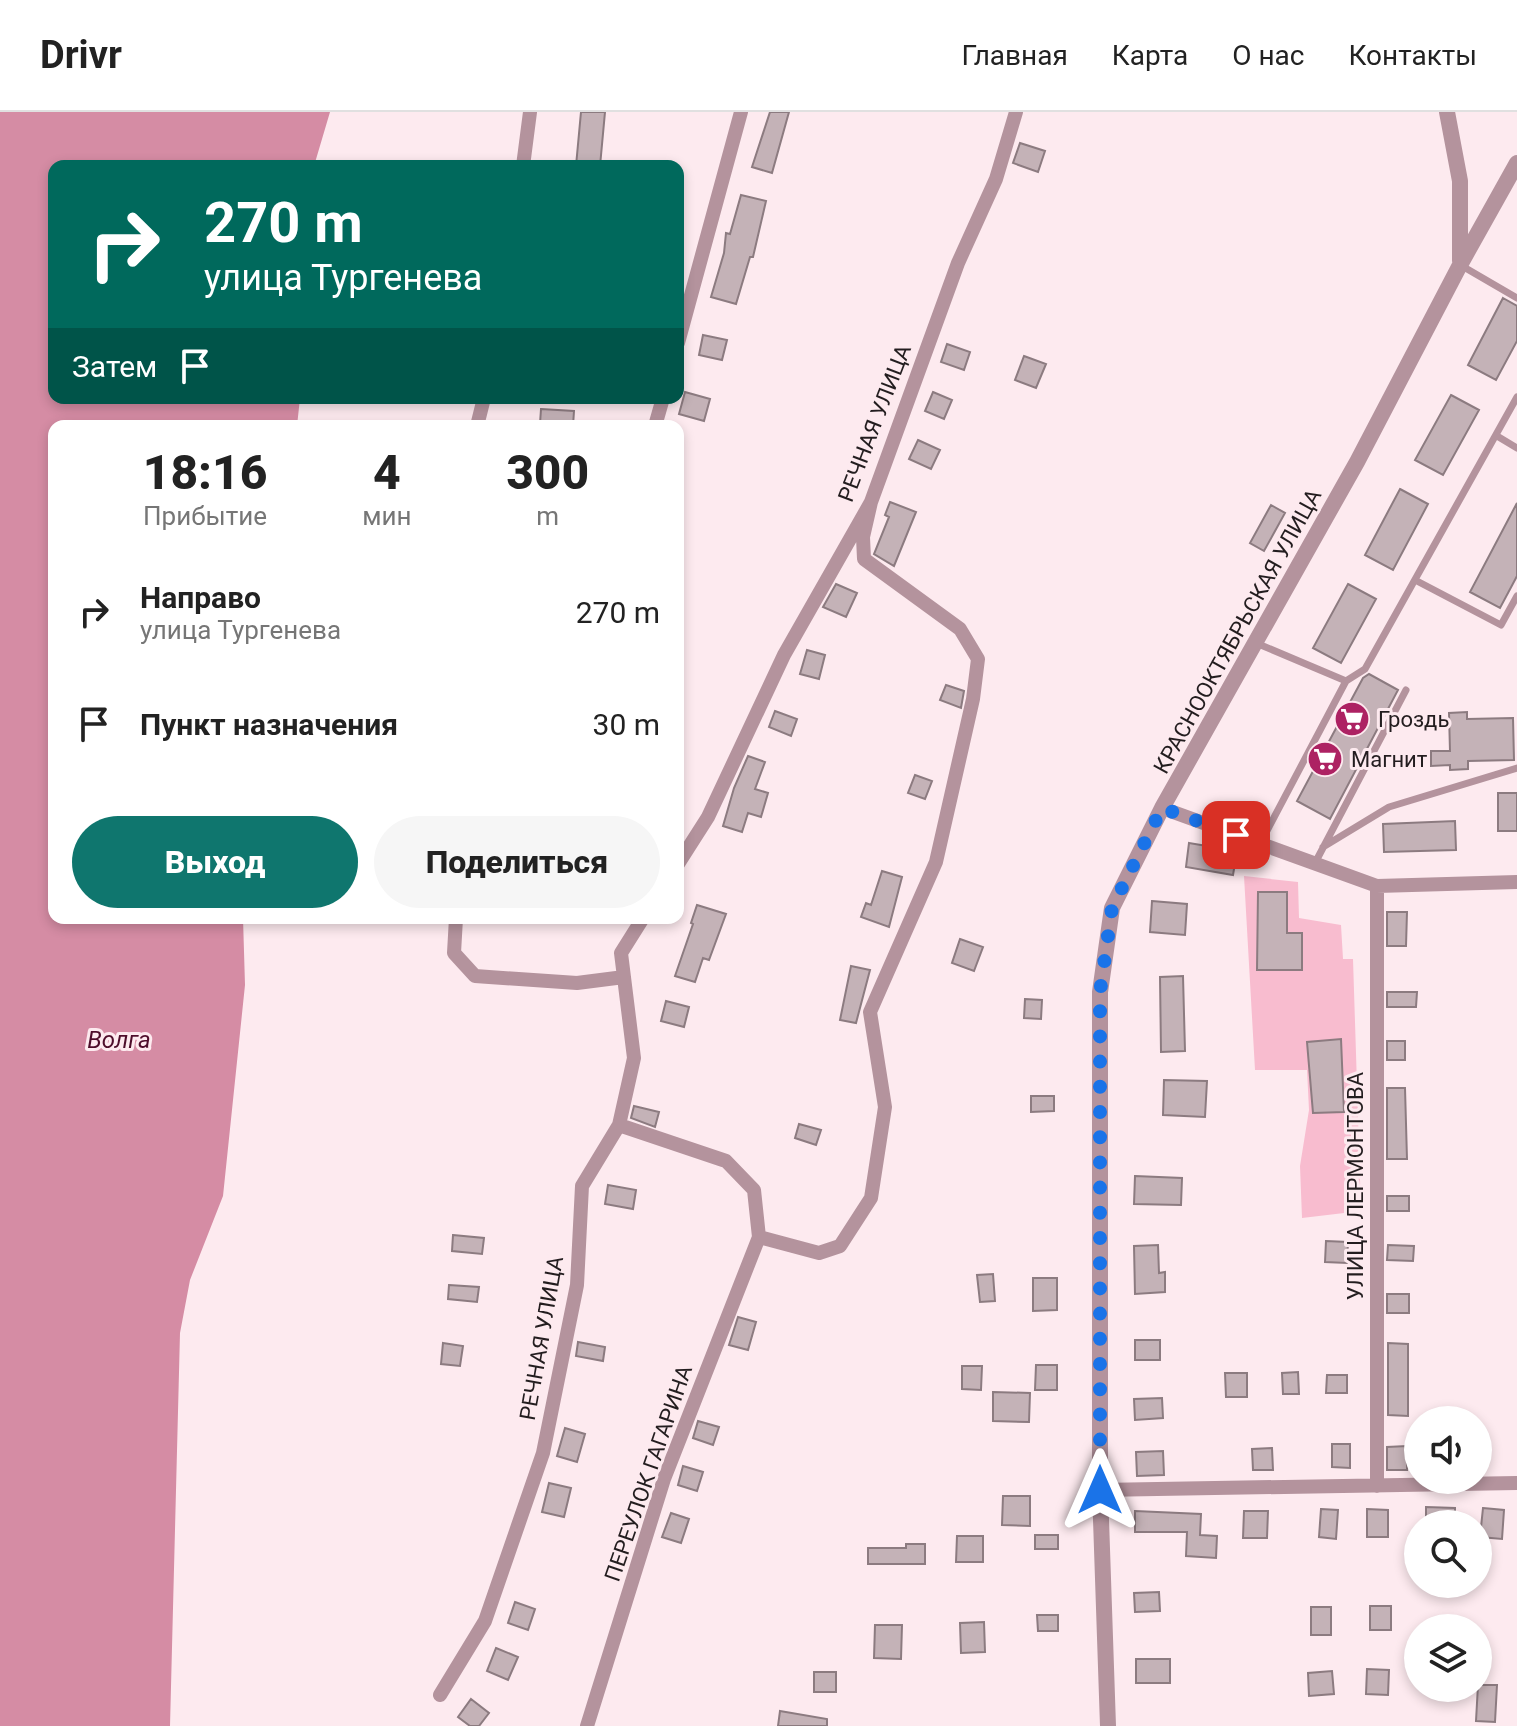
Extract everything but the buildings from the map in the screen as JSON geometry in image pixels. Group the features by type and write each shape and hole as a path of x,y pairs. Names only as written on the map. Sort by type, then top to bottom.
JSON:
{"street":[{"path":"524,160 530,112"},
{"path":"684,321 741,112"},
{"name":"РЕЧНАЯ УЛИЦА","path":"684,855 708,817 784,655 871,502 958,263 996,179 1016,112"},
{"path":"1447,112 1460,181 1460,265"},
{"name":"КРАСНООКТЯБРЬСКАЯ УЛИЦА","path":"1108,1726 1100,1490 1100,992 1112,908 1162,808 1357,462 1517,163"},
{"path":"619,1125 726,1161 754,1190 759,1237 819,1253 840,1246 871,1198 885,1107 870,1012 936,862 973,699 978,659 960,629 864,559 863,537 871,502"},
{"path":"1162,808 1377,886 1517,882"},
{"name":"УЛИЦА ЛЕРМОНТОВА","path":"1377,886 1377,1486"},
{"path":"456,924 454,953 475,976 577,983 624,977"},
{"name":"РЕЧНАЯ УЛИЦА","path":"440,1695 485,1621 543,1453 577,1285 582,1186 619,1125 634,1058 621,953 639,924"},
{"name":"ПЕРЕУЛОК ГАГАРИНА","path":"587,1726 664,1479 759,1237"},
{"path":"1100,1490 1517,1483"}],"lane":[{"path":"1460,265 1517,298"},
{"path":"1260,844 1346,681 1365,669 1517,397"},
{"path":"1497,436 1517,448"},
{"path":"1415,580 1501,625 1517,596"},
{"path":"1256,643 1346,681"},
{"path":"1315,863 1406,690"},
{"path":"1323,847 1389,807 1517,768"}],"shaded area":[{"path":"1244,876 1298,882 1299,918 1341,925 1343,959 1353,959 1361,1211 1302,1218 1300,1166 1309,1110 1307,1070 1255,1070"}],"water":[{"name":"Волга","path":"0,112 330,112 316,160 48,160 48,404 299,404 298,420 48,420 48,924 243,924 245,985 223,1196 190,1280 180,1333 170,1726 0,1726"}],"place":[{"name":"Гроздь","path":"1352,719"},
{"name":"Магнит","path":"1325,759"}],"route":[{"path":"1100,1490 1100,992 1112,908 1162,808 1236,835"}]}
